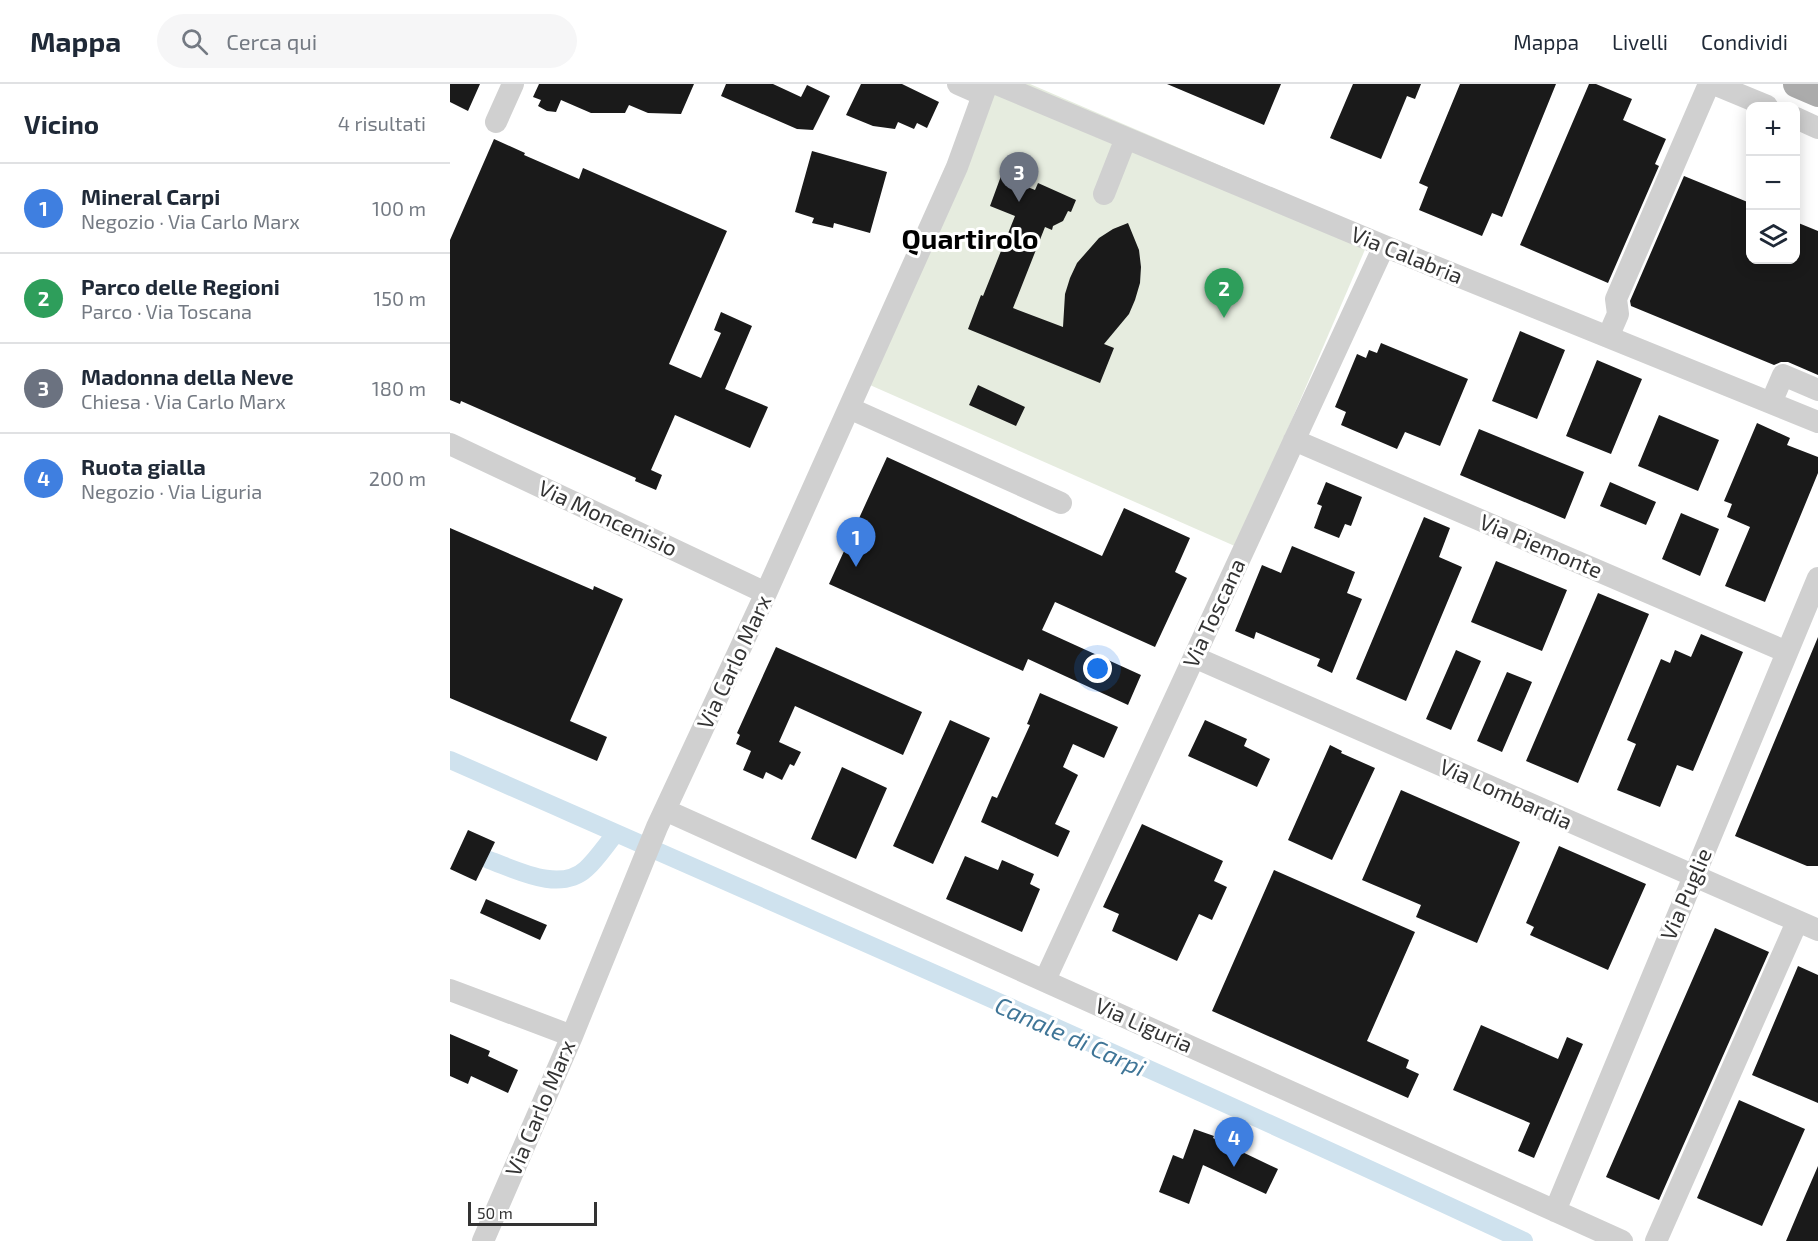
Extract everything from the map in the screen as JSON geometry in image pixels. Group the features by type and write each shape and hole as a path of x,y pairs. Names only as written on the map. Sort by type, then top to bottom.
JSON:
{"street":[{"path":"496,122 513,84"},
{"name":"Via Calabria","path":"958,84 989,88 1126,138 1384,246 1818,422"},
{"path":"1608,337 1618,314 1616,299 1712,84 1757,102"},
{"name":"Via Carlo Marx","path":"483,1241 572,1036 661,818 766,593 959,164 989,88"},
{"path":"1800,120 1818,128"},
{"path":"1104,195 1126,138"},
{"name":"Via Toscana","path":"1045,980 1384,246"},
{"path":"1771,403 1783,375 1818,390"},
{"path":"849,408 1061,503"},
{"name":"Via Piemonte","path":"1294,440 1787,652"},
{"name":"Via Moncenisio","path":"450,444 766,593"},
{"name":"Via Puglie","path":"1555,1211 1818,578"},
{"name":"Via Lombardia","path":"1194,657 1818,930"},
{"name":"Via Liguria","path":"661,818 1045,980 1622,1241"},
{"path":"1656,1241 1797,922"},
{"path":"450,990 572,1036"}],"shaded area":[{"path":"1002,84 1030,84 1373,231 1237,547 854,378 979,89"}],"building":[{"path":"450,84 480,84 468,111 450,102"},
{"path":"539,84 694,84 681,114 648,113 629,105 625,113 591,113 561,100 556,112 547,111 538,106 541,100 533,97"},
{"path":"726,84 773,84 801,97 807,85 830,96 813,130 797,129 721,96"},
{"path":"861,84 902,84 939,102 927,128 917,123 914,129 898,122 895,129 873,126 846,115"},
{"path":"1167,84 1281,84 1264,125"},
{"path":"1353,84 1421,84 1415,99 1407,96 1381,159 1330,138"},
{"path":"1460,84 1556,84 1502,217 1492,213 1482,236 1419,210 1428,187 1419,183"},
{"path":"1589,84 1596,84 1632,99 1623,120 1666,139 1655,164 1659,166 1608,283 1520,245"},
{"path":"494,139 579,179 583,168 727,231 669,364 701,378 721,333 714,330 721,312 752,326 725,389 768,407 750,448 675,415 651,470 662,475 656,490 635,481 636,478 461,401 460,404 450,400 450,240"},
{"path":"812,151 887,172 870,233 834,223 833,228 812,223 814,218 795,212"},
{"path":"1001,176 1035,190 1038,183 1076,200 1071,212 1068,211 1063,221 1053,226 1052,230 1045,227 1013,308 1063,327 1065,294 1077,263 1099,238 1128,223 1139,250 1140,283 1129,314 1104,344 1114,348 1100,383 968,329 1015,216 990,206"},
{"path":"1684,176 1746,201 1746,264 1800,264 1800,224 1818,231 1818,375 1788,362 1774,365 1631,306 1630,301"},
{"path":"1520,331 1565,350 1537,419 1492,401"},
{"path":"1381,343 1468,379 1440,446 1405,432 1397,449 1341,425 1346,412 1335,407 1357,354 1366,358 1369,350 1377,353"},
{"path":"1597,360 1642,379 1611,454 1566,436"},
{"path":"978,385 1025,407 1016,426 969,405"},
{"path":"1659,415 1719,440 1698,491 1638,466"},
{"path":"1757,423 1790,438 1787,445 1818,457 1818,473 1765,602 1725,586 1750,527 1727,517 1732,504 1724,501"},
{"path":"1479,429 1584,472 1565,519 1460,475"},
{"path":"887,457 1102,556 1124,508 1190,538 1175,572 1187,578 1155,647 1055,602 1042,630 1141,675 1128,705 1028,659 1023,671 829,584"},
{"path":"1326,482 1362,497 1351,526 1345,524 1339,538 1314,528 1322,506 1317,504"},
{"path":"1610,482 1656,502 1646,525 1600,506"},
{"path":"1681,513 1719,529 1700,576 1662,559"},
{"path":"1424,517 1450,528 1439,557 1462,567 1406,701 1356,679"},
{"path":"450,528 593,590 594,586 623,599 570,721 607,737 597,761 450,698"},
{"path":"1292,546 1355,572 1347,593 1362,599 1332,673 1317,666 1320,659 1256,632 1254,639 1235,631 1262,565 1281,573"},
{"path":"1496,561 1567,590 1542,651 1471,622"},
{"path":"1598,593 1649,614 1578,783 1526,761"},
{"path":"1701,634 1743,652 1693,771 1677,765 1660,807 1617,790 1636,744 1627,740 1661,659 1670,663 1675,650 1691,657"},
{"path":"1818,637 1818,866 1807,866 1735,836"},
{"path":"776,647 922,712 903,755 795,706 779,742 801,752 794,766 790,764 782,780 766,772 763,779 743,770 751,751 736,744 740,735 737,733"},
{"path":"1456,650 1481,661 1451,730 1426,719"},
{"path":"1507,672 1532,682 1502,752 1477,741"},
{"path":"1040,693 1118,727 1104,758 1073,744 1063,767 1078,775 1055,824 1070,831 1058,857 981,822 992,796 997,798 1030,725 1027,724"},
{"path":"950,720 990,738 933,864 893,846"},
{"path":"1205,720 1247,739 1244,746 1270,759 1257,787 1188,756"},
{"path":"1330,745 1342,751 1341,753 1375,768 1332,860 1288,840"},
{"path":"842,767 887,788 856,859 811,839"},
{"path":"1401,790 1520,842 1477,943 1416,917 1421,905 1362,880"},
{"path":"1142,824 1223,861 1214,881 1227,887 1212,920 1199,914 1177,961 1112,931 1119,914 1103,907"},
{"path":"468,830 495,842 476,881 450,869"},
{"path":"1559,846 1646,884 1608,970 1530,935 1534,927 1526,923"},
{"path":"965,856 998,870 1002,860 1034,874 1030,884 1040,889 1022,932 946,899"},
{"path":"1274,870 1415,932 1367,1041 1409,1060 1406,1068 1419,1074 1408,1098 1212,1011"},
{"path":"486,899 547,925 540,940 480,913"},
{"path":"1715,928 1769,952 1659,1200 1606,1177"},
{"path":"1798,966 1818,975 1818,1103 1752,1075"},
{"path":"1481,1025 1558,1059 1567,1037 1583,1044 1534,1158 1518,1151 1530,1123 1453,1090"},
{"path":"450,1034 490,1051 488,1056 518,1070 508,1093 471,1076 468,1084 450,1076"},
{"path":"1739,1100 1805,1129 1762,1226 1697,1198"},
{"path":"1194,1129 1214,1136 1213,1138 1278,1169 1266,1194 1203,1165 1189,1204 1159,1192 1173,1155 1183,1159"},
{"path":"1818,1166 1818,1241 1786,1241 1805,1196"}],"waterway":[{"name":"Canale di Carpi","path":"450,760 1123,1058 1524,1241"},
{"name":"Canale di Carpi","path":"489,860 525,874 564,879 576,876 586,869 616,833"}],"place":[{"name":"Madonna della Neve","path":"1019,202"},
{"name":"Parco delle Regioni","path":"1224,318"},
{"name":"Mineral Carpi","path":"856,567"},
{"name":"Ruota gialla","path":"1234,1167"}],"district":[{"name":"Quartirolo","path":"970,239"}]}
